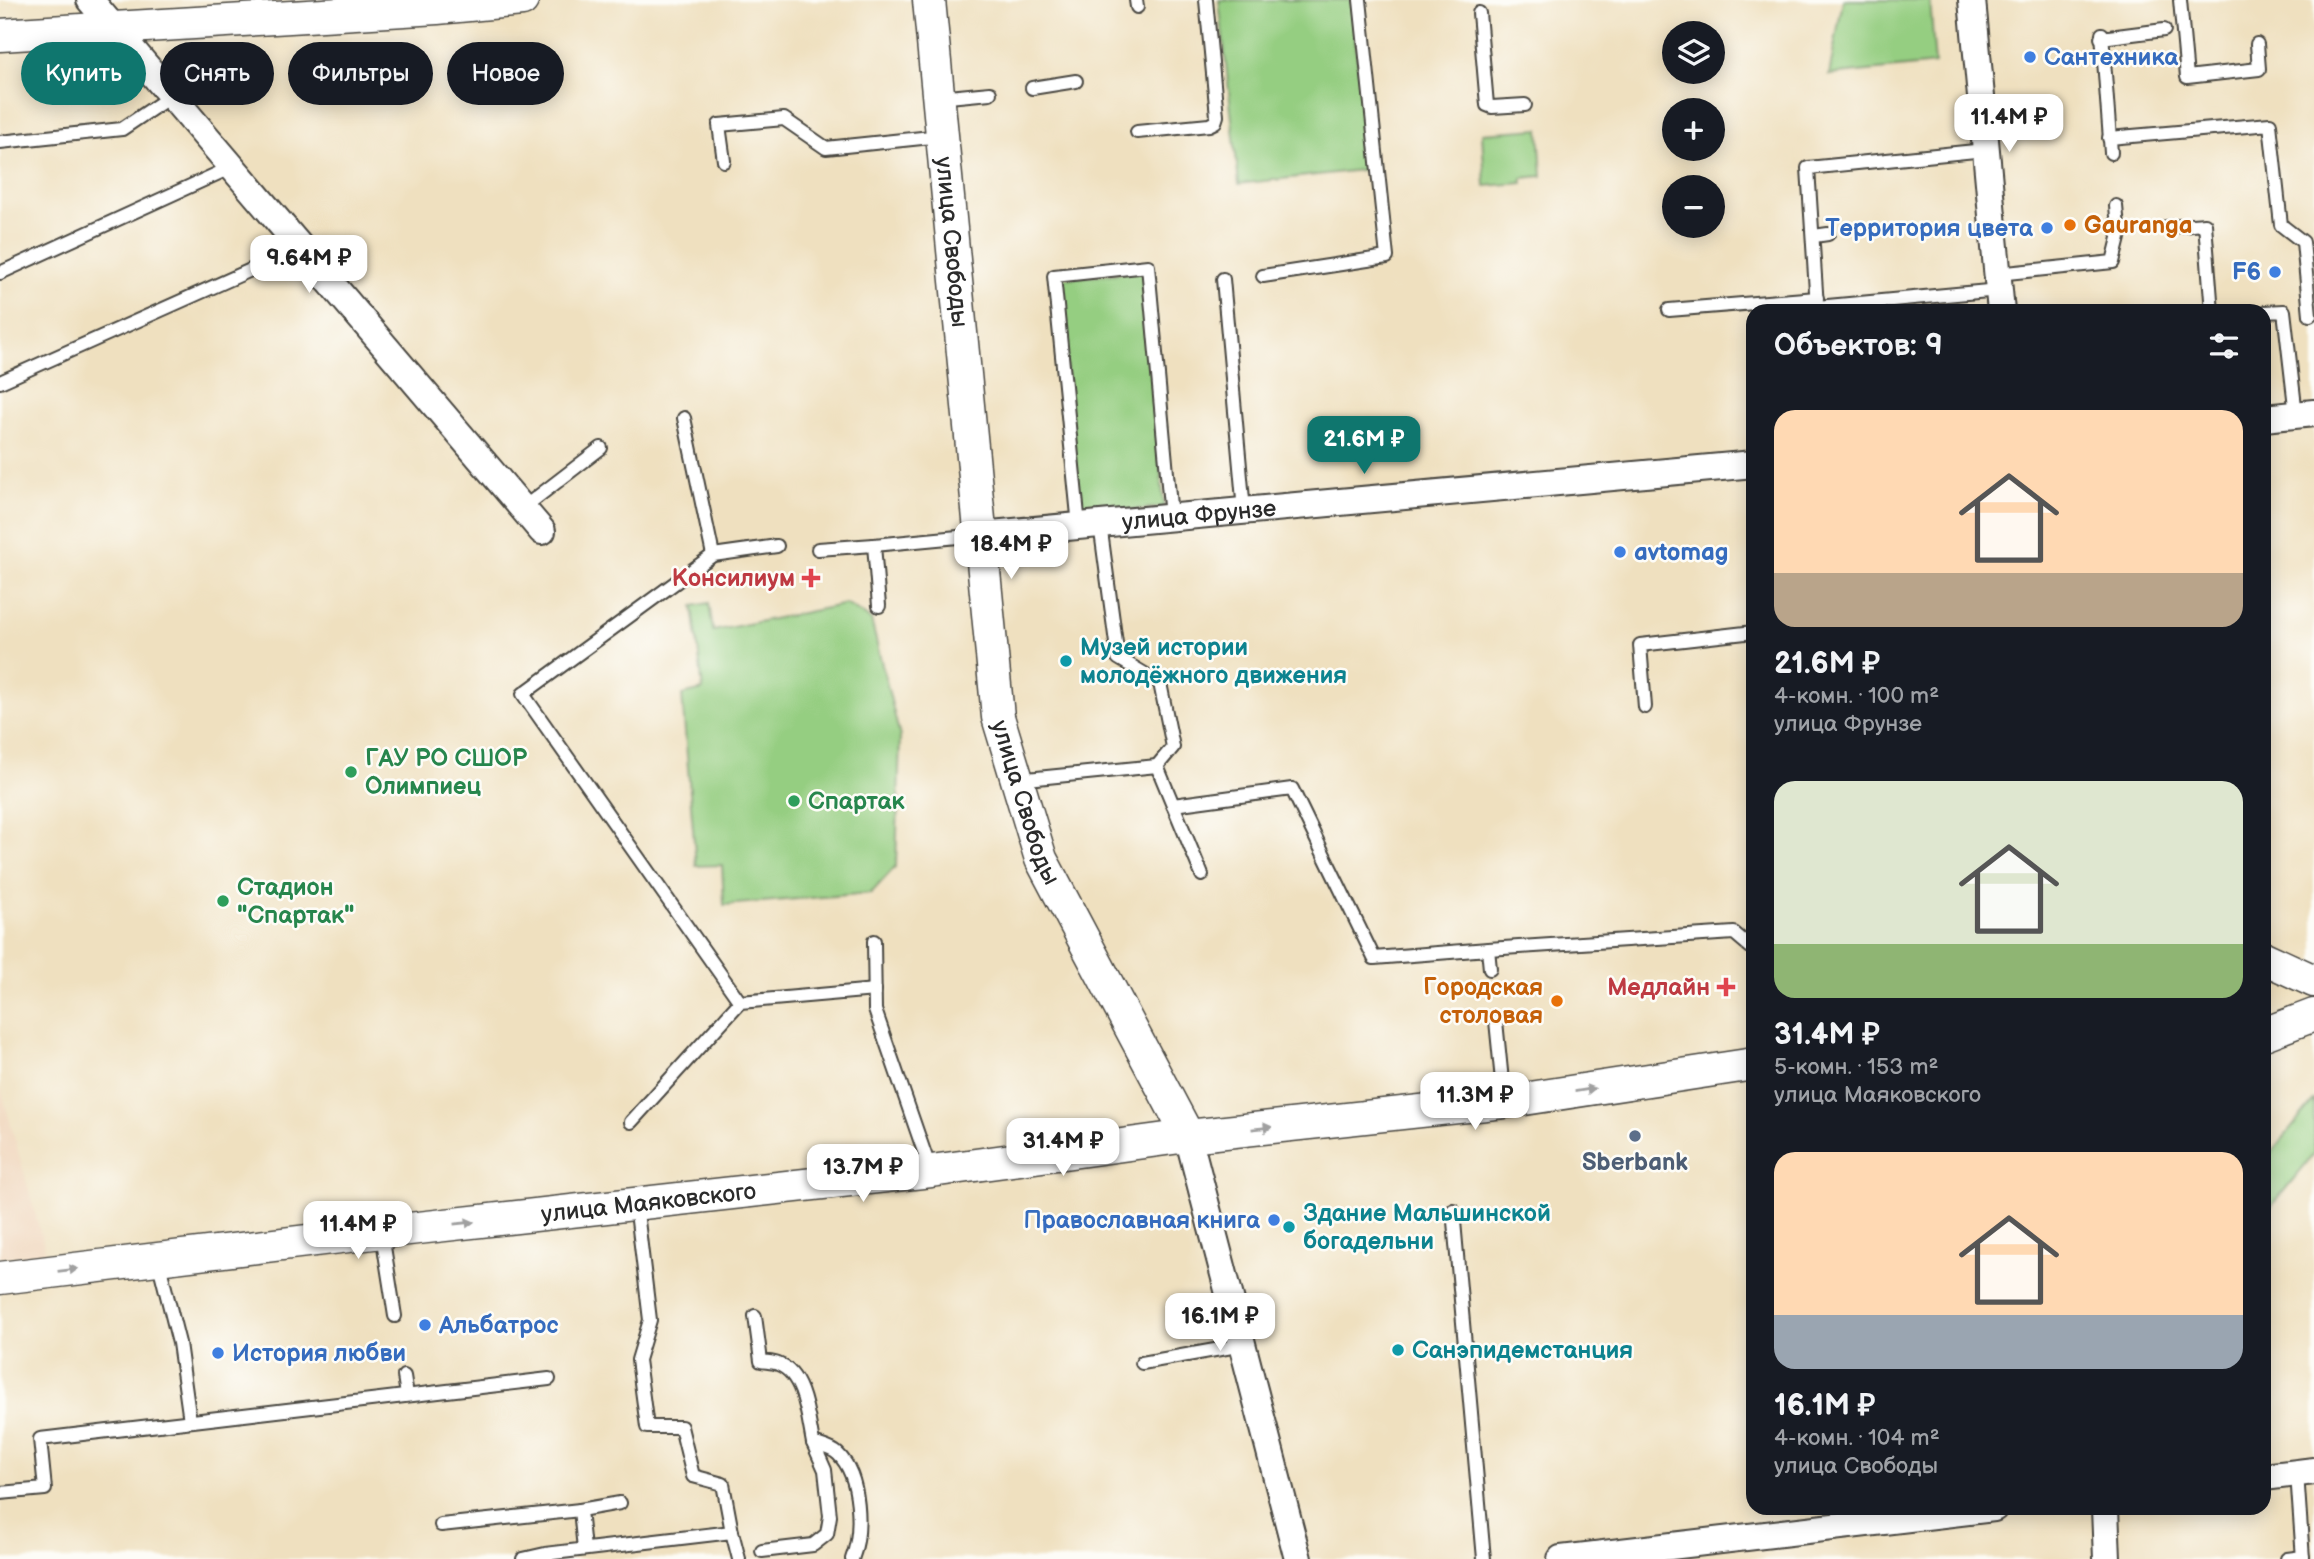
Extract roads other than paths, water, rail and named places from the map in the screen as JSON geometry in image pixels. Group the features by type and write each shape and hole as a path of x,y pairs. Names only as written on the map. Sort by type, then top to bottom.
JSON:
{"street":[{"path":"90,0 160,83"},
{"path":"0,36 522,0"},
{"name":"улица Свободы","path":"929,0 998,717 1041,859 1188,1136 1298,1559"},
{"path":"1972,0 1999,292"},
{"path":"179,105 542,531"},
{"path":"2271,417 2305,414"},
{"name":"улица Фрунзе","path":"979,535 1746,465"},
{"path":"2271,961 2314,981"},
{"path":"2271,1031 2314,1015"},
{"name":"улица Маяковского","path":"0,1278 930,1171 1188,1136 1504,1102 1746,1065"},
{"path":"2271,1476 2306,1472"},
{"path":"1561,1559 1935,1515"},
{"path":"2105,1515 2107,1559"}],"lane":[{"path":"1137,132 1209,125 1215,122 1217,116 1206,0"},
{"path":"1263,276 1387,257 1360,0"},
{"path":"2180,0 2188,77 2259,69 2258,44"},
{"path":"1479,13 1487,105 1525,105"},
{"path":"2111,153 2102,36 2164,30"},
{"path":"1032,88 1076,81"},
{"path":"938,98 990,93"},
{"path":"0,142 122,129 160,103"},
{"path":"723,161 719,125 784,119 826,148 942,136"},
{"path":"2109,138 2270,124 2280,225 2303,242 2312,314 2285,317"},
{"path":"1817,304 1808,168 1985,150"},
{"path":"0,273 232,167"},
{"path":"1907,304 1999,292 2113,262 2119,238 2116,206"},
{"path":"2167,228 2205,224 2211,304"},
{"path":"1814,236 1828,234"},
{"path":"0,382 300,248"},
{"path":"1017,780 1157,766 1173,747 1160,682 1118,658 1090,525 1054,276 1148,266 1171,517"},
{"path":"1223,279 1244,511"},
{"path":"1670,310 1817,298"},
{"path":"2271,311 2284,310 2305,414"},
{"path":"684,418 713,555"},
{"path":"523,509 601,448"},
{"path":"818,549 979,535"},
{"path":"874,545 879,606"},
{"path":"740,1002 523,694 713,555 777,546"},
{"path":"1644,707 1640,645 1746,633"},
{"path":"1157,766 1202,875"},
{"path":"1173,805 1292,789 1374,958 1734,933 1746,943"},
{"path":"874,941 875,1010 930,1171"},
{"path":"1488,948 1490,969"},
{"path":"631,1122 740,1002 875,990"},
{"path":"1496,1021 1504,1102"},
{"path":"636,1203 650,1320 638,1360 647,1427 681,1427 693,1476 723,1484 739,1559"},
{"path":"1453,1210 1484,1559"},
{"path":"382,1232 395,1316"},
{"path":"158,1259 179,1343 190,1421"},
{"path":"755,1316 761,1361 780,1365 794,1379 804,1396 813,1443 825,1470 830,1516 827,1534 813,1545 762,1551"},
{"path":"1142,1363 1242,1345"},
{"path":"404,1376 407,1395"},
{"path":"0,1493 45,1489 40,1439 549,1379"},
{"path":"813,1443 837,1452 850,1471 859,1519 857,1547 852,1559"},
{"path":"2287,1559 2303,1558 2306,1472"},
{"path":"441,1525 620,1503"},
{"path":"580,1510 584,1549"},
{"path":"523,1559 545,1553 732,1532"}],"place":[{"name":"Сантехника","path":"2030,57"},
{"name":"Gauranga","path":"2070,225"},
{"name":"Территория цвета","path":"2047,228"},
{"name":"F6","path":"2275,272"},
{"name":"avtomag","path":"1620,552"},
{"name":"Консилиум","path":"811,578"},
{"name":"Музей истории молодёжного движения","path":"1066,661"},
{"name":"ГАУ РО СШОР Олимпиец","path":"351,772"},
{"name":"Спартак","path":"794,801"},
{"name":"Стадион \"Спартак\"","path":"223,901"},
{"name":"Медлайн","path":"1726,987"},
{"name":"Городская столовая","path":"1557,1001"},
{"name":"Sberbank","path":"1635,1136"},
{"name":"Православная книга","path":"1274,1220"},
{"name":"Здание Мальшинской богадельни","path":"1289,1227"},
{"name":"Альбатрос","path":"425,1325"},
{"name":"Санэпидемстанция","path":"1398,1350"},
{"name":"История любви","path":"218,1353"}]}
